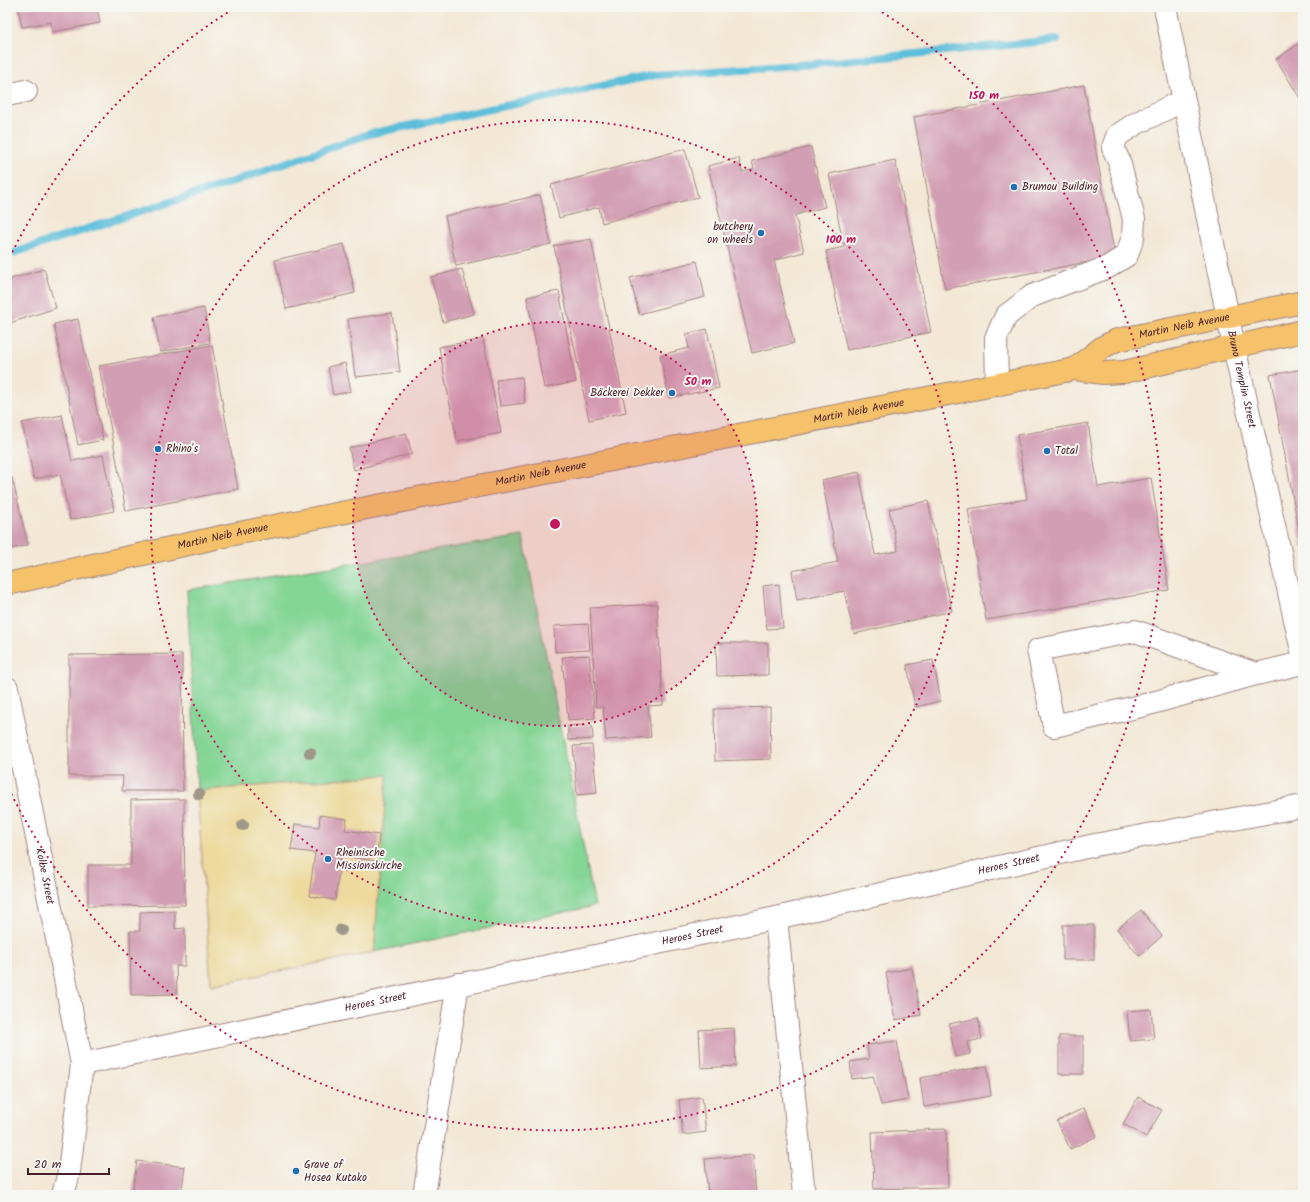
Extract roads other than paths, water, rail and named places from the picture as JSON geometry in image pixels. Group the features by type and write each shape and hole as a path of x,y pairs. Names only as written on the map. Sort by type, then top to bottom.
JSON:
{"main road":[{"name":"Martin Neib Avenue","path":"1075,369 1103,347 1117,340 1303,302"},
{"name":"Martin Neib Avenue","path":"7,584 237,534 1075,369 1103,373 1124,372 1303,331"}],"street":[{"name":"Bruno Templin Street","path":"1165,7 1234,346 1303,656"},
{"path":"997,385 996,338 1006,316 1032,296 1108,267 1127,255 1133,237 1134,218 1119,161 1114,148 1117,136 1136,124 1184,100"},
{"path":"1256,674 1135,631 1038,650 1054,726 1144,705 1256,674 1303,663"},
{"name":"Kolbe Street","path":"7,688 82,1064 69,1172 63,1195"},
{"name":"Heroes Street","path":"82,1064 776,918 1095,845 1303,806"},
{"path":"776,918 804,1195"},
{"path":"424,1195 458,984"}],"waterway":[{"path":"7,255 220,186 369,134 655,75 813,64 1057,40"}],"place":[{"name":"Brumou Building","path":"1014,187"},
{"name":"butchery on wheels","path":"761,233"},
{"name":"Bäckerei Dekker","path":"672,393"},
{"name":"Rhino's","path":"158,449"},
{"name":"Total","path":"1047,451"},
{"name":"Rheinische Missionskirche","path":"328,859"},
{"name":"Grave of Hosea Kutako","path":"296,1171"}]}
